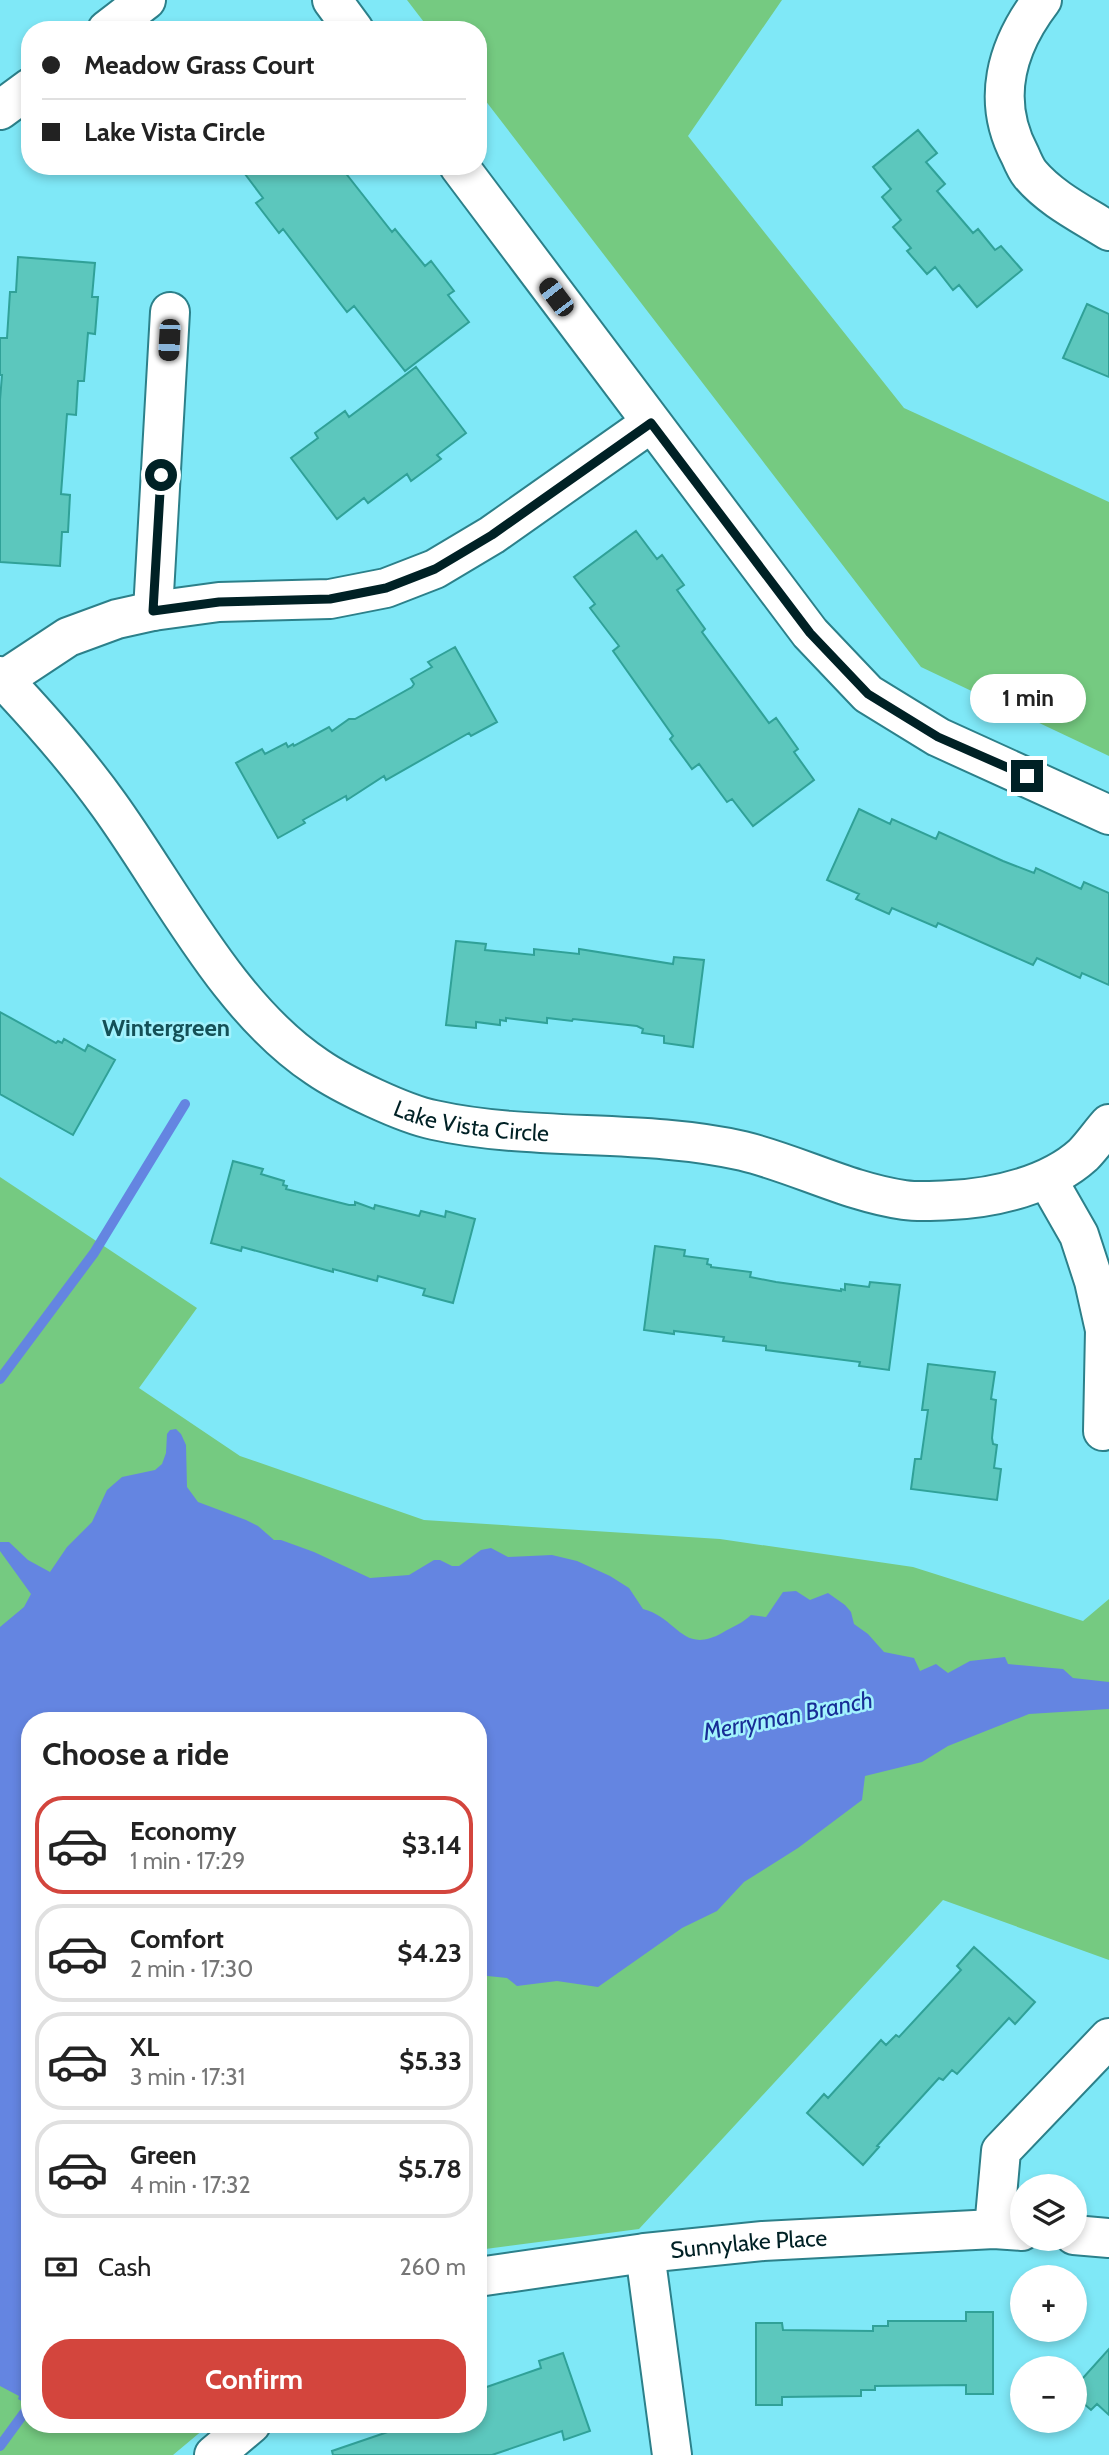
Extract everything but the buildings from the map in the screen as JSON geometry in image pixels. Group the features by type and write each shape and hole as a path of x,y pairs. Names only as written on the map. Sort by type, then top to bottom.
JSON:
{"street":[{"path":"119,21 146,0"},
{"path":"332,0 347,21"},
{"path":"1042,0 1026,20 1009,59 1004,98 1008,134 1029,174 1059,200 1109,231"},
{"path":"0,110 21,95"},
{"path":"465,175 810,633 868,694 938,737 1109,815"},
{"path":"153,611 170,312"},
{"path":"2,678 68,637 117,619 219,602 330,599 386,588 435,569 492,535 651,423"},
{"name":"Lake Vista Circle","path":"2,678 50,730 108,804 220,969 269,1028 318,1068 373,1097 432,1120 497,1128 676,1141 743,1152 862,1190 905,1200 954,1200 999,1193 1047,1179 1082,1156 1109,1124"},
{"path":"1047,1179 1079,1235 1094,1280 1105,1330 1102,1431"},
{"path":"1008,2230 1001,2151 1109,2038"},
{"name":"Sunnylake Place","path":"487,2276 645,2253 763,2241 1008,2230"},
{"path":"1087,2236 1109,2238"},
{"path":"645,2253 672,2455"},
{"path":"214,2455 240,2433"}],"green space":[{"path":"407,0 782,0 688,136 904,408 1109,502 1109,756 921,667 487,103 487,21 423,21"},
{"path":"0,1177 197,1308 139,1388 240,1456 424,1520 720,1539 913,1567 1083,1621 1109,1599 1109,1960 943,1900 639,2229 487,2249 487,1712 21,1712 21,2433 199,2433 173,2455 0,2455"}],"water":[{"path":"176,1429 186,1445 187,1487 198,1502 258,1526 274,1540 314,1552 370,1578 409,1575 434,1560 459,1566 481,1550 491,1548 508,1557 552,1555 577,1561 610,1576 629,1588 643,1609 655,1614 681,1633 698,1640 709,1639 722,1633 751,1615 766,1617 783,1592 796,1591 810,1600 828,1593 845,1605 851,1612 854,1624 868,1634 884,1652 914,1658 920,1671 936,1664 948,1673 970,1661 1005,1657 1008,1664 1063,1669 1073,1678 1109,1682 1109,1709 1029,1714 948,1746 922,1762 865,1776 862,1800 798,1848 744,1882 717,1911 682,1928 598,1987 557,1981 517,1986 507,1978 487,1976 487,1712 21,1712 21,2401 19,2396 0,2386 0,1627 24,1607 31,1594 0,1551 0,1542 9,1542 28,1560 50,1572 67,1547 92,1522 107,1490 122,1477 155,1470 162,1464 170,1430"}],"waterway":[{"path":"0,1379 94,1253 185,1104"},
{"name":"Merryman Branch","path":"0,2446 21,2417"}],"district":[{"name":"Wintergreen","path":"166,1028"}],"route":[{"path":"161,475 153,611 219,602 330,599 386,588 435,569 492,535 651,423 810,633 868,694 938,737 1027,776"}]}
